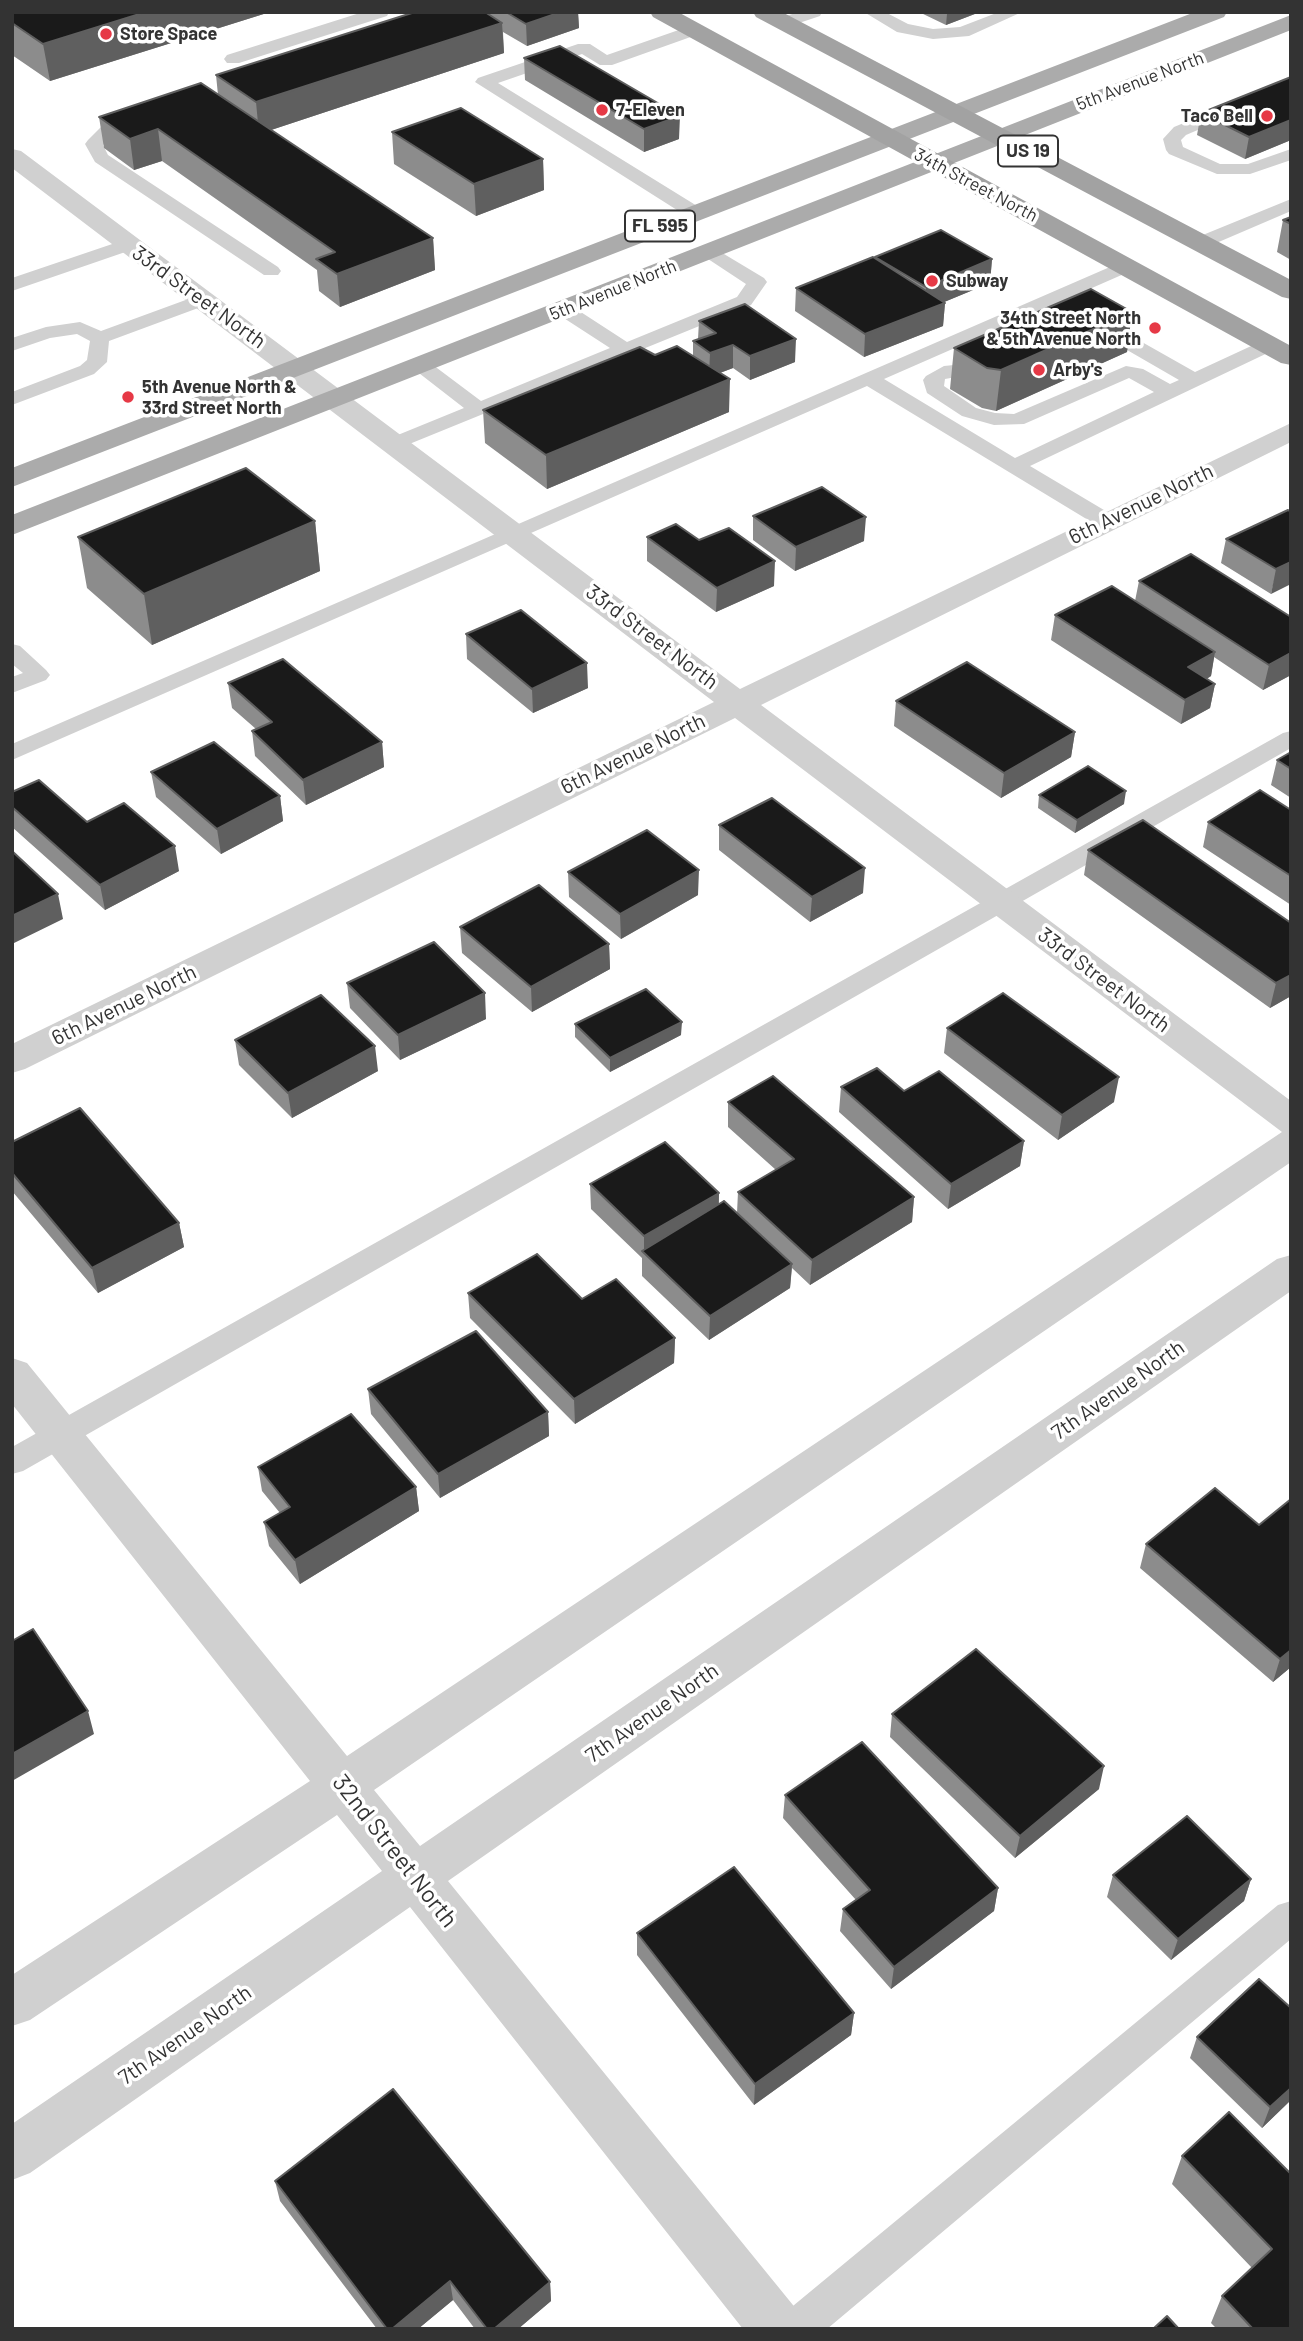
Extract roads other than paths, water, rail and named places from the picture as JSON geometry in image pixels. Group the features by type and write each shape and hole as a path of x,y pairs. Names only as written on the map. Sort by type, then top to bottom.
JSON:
{"highway":[{"name":"34th Street North","path":"661,12 1280,351"},
{"name":"US 19","path":"774,18 1291,291"}],"main road":[{"name":"5th Avenue North","path":"12,478 1216,12"},
{"name":"5th Avenue North","path":"12,526 338,400 1291,22"}],"street":[{"name":"33rd Street North","path":"12,156 1291,1121"},
{"name":"6th Avenue North","path":"12,1060 1291,431"},
{"path":"12,2003 343,1786 1291,1143"},
{"name":"7th Avenue North","path":"12,2155 1291,1270"},
{"name":"32nd Street North","path":"12,1374 778,2329"}],"lane":[{"path":"233,60 381,12"},
{"path":"774,18 814,12"},
{"path":"872,12 903,28 933,34 963,32 1000,14"},
{"path":"694,30 606,61 584,48 484,82 695,213"},
{"path":"1290,84 1180,131 1172,139 1175,149 1217,169 1250,169 1291,155"},
{"path":"151,113 112,126 94,144 101,158 271,271"},
{"path":"1200,243 1291,204"},
{"path":"12,285 127,245"},
{"path":"395,443 744,301 757,282 709,251"},
{"path":"12,753 871,380 1126,266"},
{"path":"12,345 46,333 80,328 100,338 202,300"},
{"path":"563,309 625,349"},
{"path":"1073,323 1096,324 1194,380"},
{"path":"12,399 87,370 97,362 100,338"},
{"path":"1014,466 1194,380 1280,351"},
{"path":"1000,356 966,370 938,375 933,380 934,389 969,412 994,419 1017,420 1126,372 1136,373 1169,392"},
{"path":"422,366 479,409"},
{"path":"871,380 1107,521"},
{"path":"12,651 38,675 12,686"},
{"path":"12,1462 1291,738"},
{"path":"796,2329 1291,1917"}],"place":[{"name":"Store Space","path":"106,34"},
{"name":"7-Eleven","path":"602,110"},
{"name":"Taco Bell","path":"1267,116"},
{"name":"Subway","path":"932,281"},
{"name":"34th Street North & 5th Avenue North","path":"1155,328"},
{"name":"Arby's","path":"1039,370"},
{"name":"5th Avenue North & 33rd Street North","path":"128,397"}]}
